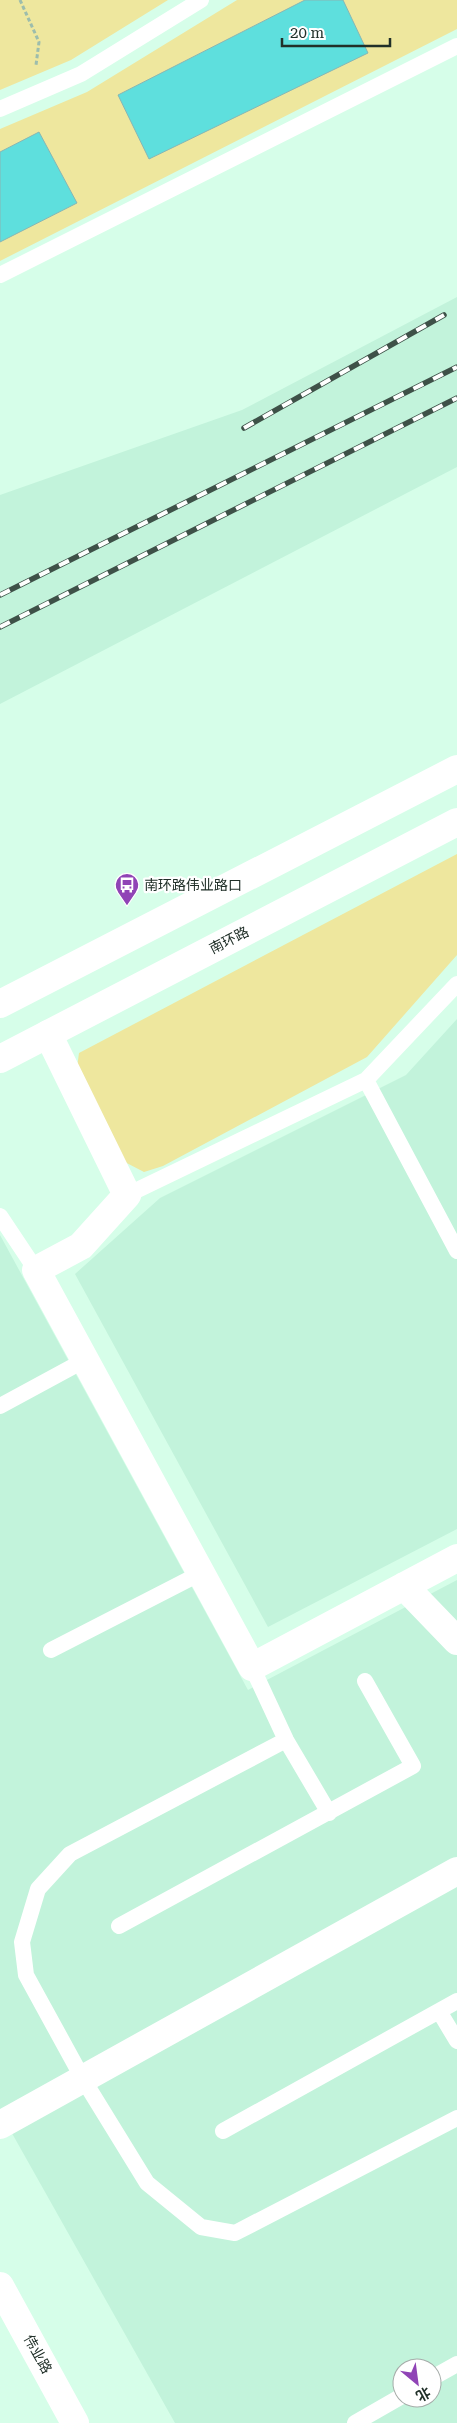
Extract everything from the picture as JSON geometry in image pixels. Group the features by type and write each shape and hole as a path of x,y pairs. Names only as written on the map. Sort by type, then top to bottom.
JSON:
{"street":[{"path":"0,1004 457,769"},
{"name":"南环路","path":"0,1059 457,822"},
{"path":"48,1034 127,1195 81,1246 36,1270 252,1667 457,1558"},
{"path":"404,1586 457,1641"},
{"path":"0,2125 457,1871"},
{"name":"伟业路","path":"0,2286 76,2423"}],"lane":[{"path":"0,109 81,74 201,0"},
{"path":"0,275 457,46"},
{"path":"127,1195 366,1080 457,984"},
{"path":"366,1080 457,1251"},
{"path":"0,1216 36,1270"},
{"path":"0,1406 84,1360"},
{"path":"51,1650 201,1573"},
{"path":"252,1667 286,1740 329,1813"},
{"path":"119,1926 413,1766 365,1681"},
{"path":"286,1740 70,1854 38,1890 22,1942 26,1975 83,2079 147,2183 201,2228 235,2233 457,2118"},
{"path":"223,2131 457,2001"},
{"path":"439,2011 457,2041"},
{"path":"442,2372 457,2364"},
{"path":"355,2423 392,2402"}],"path":[{"path":"20,0 39,42 33,95"}],"shaded area":[{"path":"0,0 168,0 71,60 0,90"},
{"path":"237,0 457,0 457,29 0,261 0,129 87,92"},
{"path":"457,297 457,467 0,704 0,495 242,410"},
{"path":"457,854 457,955 367,1057 163,1166 144,1172 117,1158 76,1075 79,1053"},
{"path":"457,1019 457,1529 268,1627 75,1274 160,1198 406,1075"},
{"path":"0,1235 248,1690 457,1580 457,2423 175,2423 0,2112"}],"building":[{"path":"305,0 343,0 368,53 149,159 118,95"},
{"path":"39,132 77,203 0,242 0,152"}],"railway":[{"path":"244,428 444,315"},
{"path":"0,595 457,367"},
{"path":"0,627 457,398"}],"place":[{"name":"南环路伟业路口","path":"127,906"}]}
